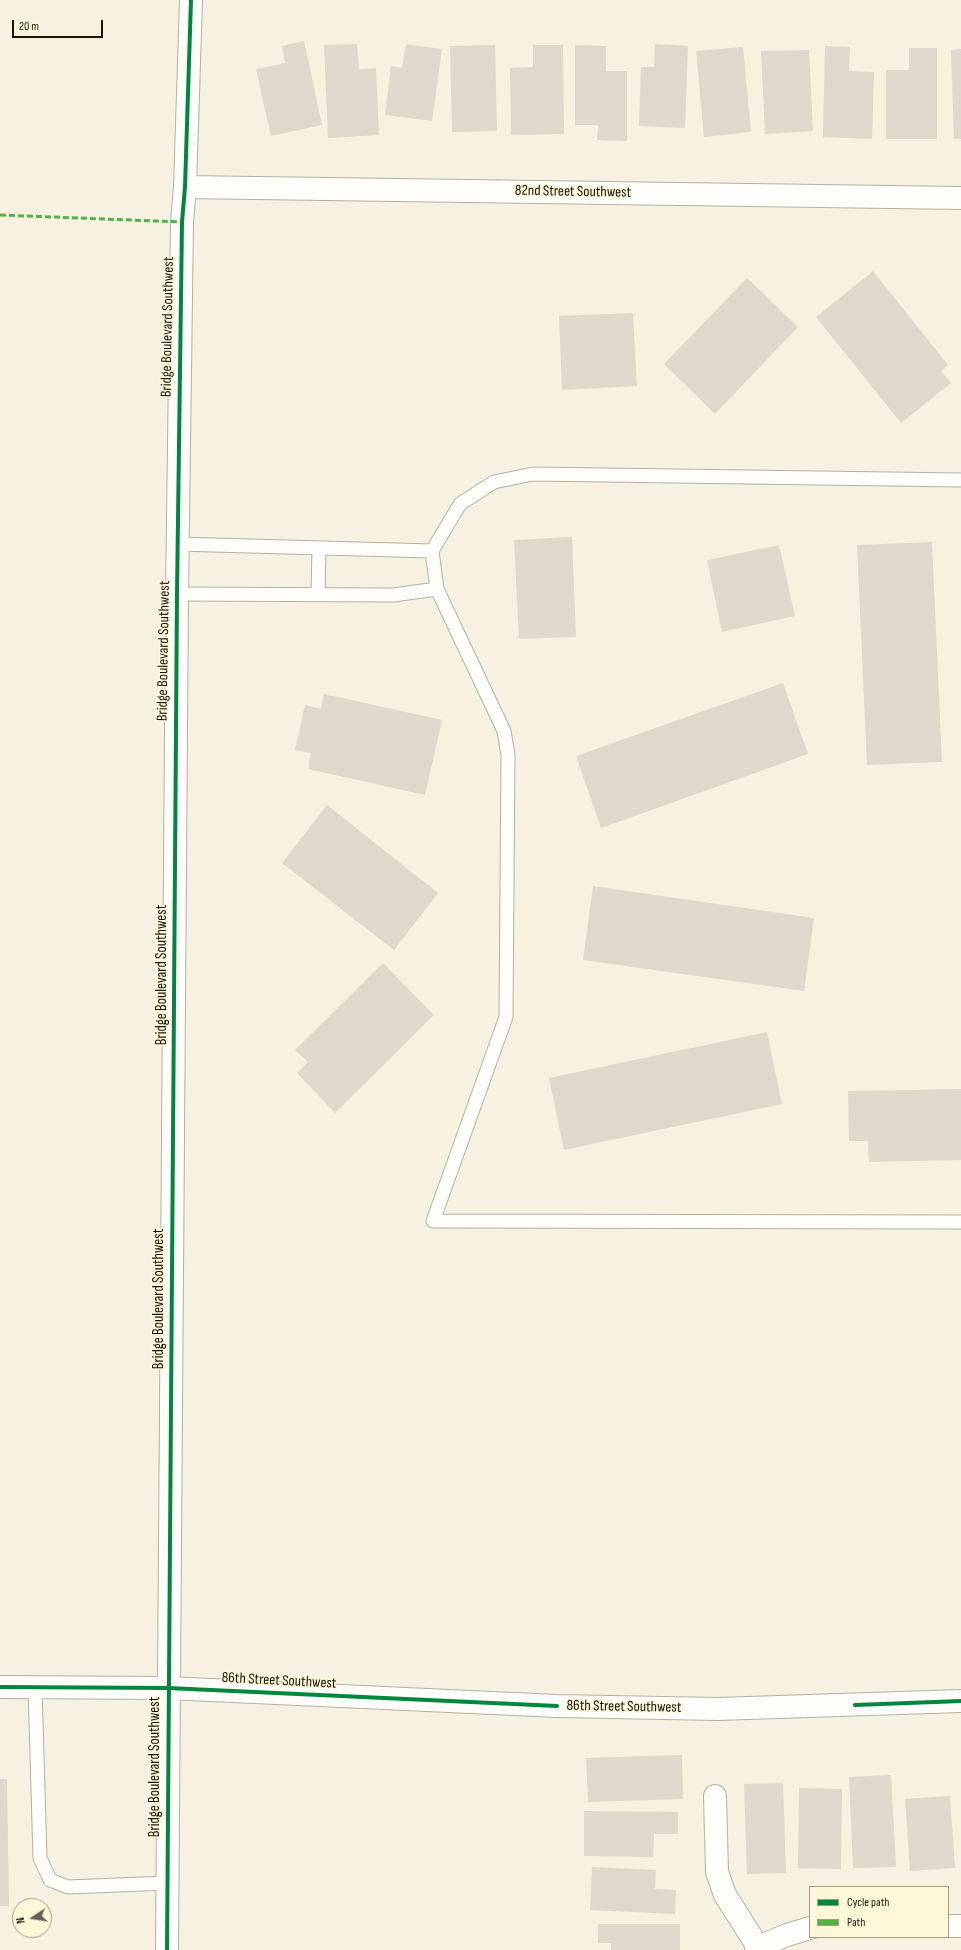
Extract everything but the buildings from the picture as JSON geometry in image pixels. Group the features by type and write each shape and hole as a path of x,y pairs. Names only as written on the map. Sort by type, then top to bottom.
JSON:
{"street":[{"name":"Bridge Boulevard Southwest","path":"167,1950 177,544 182,222 185,187 191,0"},
{"name":"82nd Street Southwest","path":"185,187 961,198"},
{"name":"86th Street Southwest","path":"0,1687 168,1688 557,1706 718,1709 961,1701"},
{"path":"715,1796 717,1872 724,1895 757,1949 786,1935 809,1928"},
{"path":"949,1926 961,1926"}],"lane":[{"path":"961,480 533,474 494,482 460,504 432,551 437,589 504,731 508,756 506,1017 433,1221 961,1222"},
{"path":"177,544 432,551"},
{"path":"318,595 319,548"},
{"path":"177,594 393,595 437,589"},
{"path":"35,1688 40,1858 50,1880 68,1887 167,1883"}],"marked path":[{"path":"0,215 182,222"}],"cycle path":[{"path":"167,1950 177,594 182,222 185,187 191,0"},
{"path":"0,1687 168,1688 557,1706"},
{"path":"855,1705 961,1701"}]}
